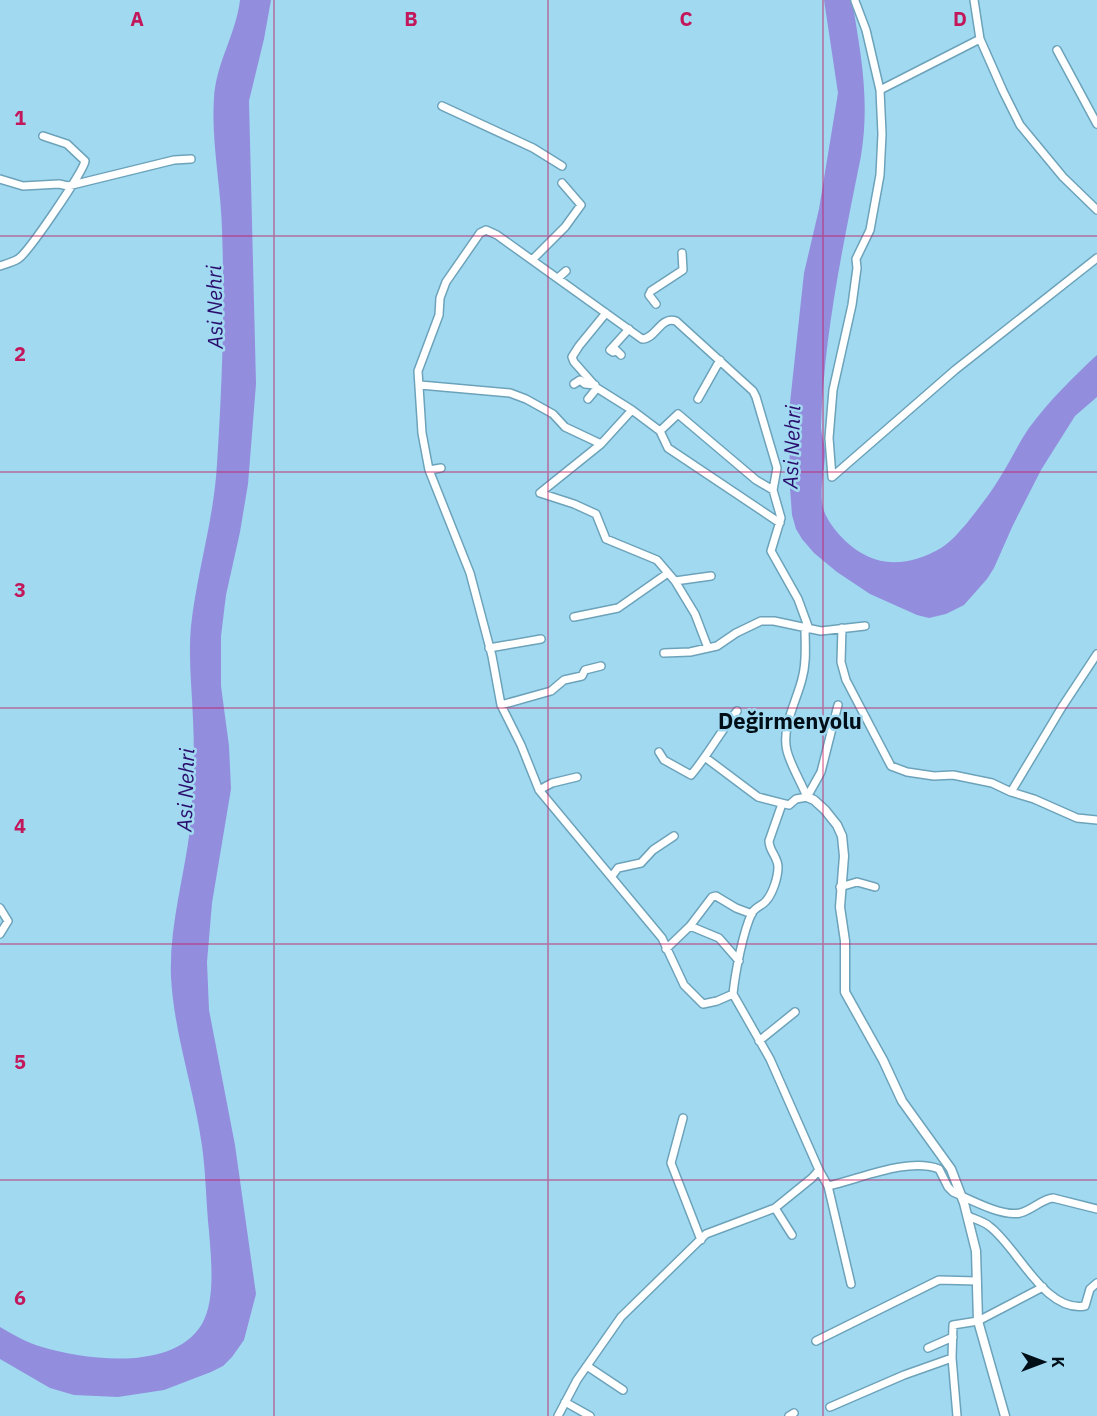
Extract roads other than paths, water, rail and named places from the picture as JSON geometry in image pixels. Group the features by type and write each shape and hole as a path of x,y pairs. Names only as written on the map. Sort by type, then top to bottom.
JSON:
{"street":[{"path":"974,0 980,39 1020,124 1042,154 1097,210"},
{"path":"855,1 866,30 880,90 882,134 880,175 870,231 856,260 852,305 833,390 829,438 832,477 955,370 1097,258"},
{"path":"880,90 980,39"},
{"path":"1057,50 1097,124"},
{"path":"442,106 533,148 562,166"},
{"path":"0,266 19,258 73,185 85,160 67,144 43,136"},
{"path":"0,179 23,186 73,185 174,160 191,159"},
{"path":"533,259 565,227 581,205 562,183"},
{"path":"733,994 717,1002 703,1004 684,985 662,938 539,790 521,745 501,705 471,573 429,470 422,433 418,371 439,315 440,298 446,282 480,233 486,230 493,232 533,259 642,339 646,339 663,323 673,320 753,391 777,468 773,490 781,518 771,551 798,599 807,628 806,660 802,681 789,719 786,749 807,797 825,810 840,831 843,850 840,907 845,941 844,986 847,998 880,1053 902,1101 943,1157 962,1196 976,1251 978,1321 1005,1416"},
{"path":"656,304 649,295 651,291 683,270 682,253"},
{"path":"558,278 566,271"},
{"path":"606,313 572,357 596,386 660,431 668,448 780,522"},
{"path":"621,355 616,350 613,352 610,350 629,329"},
{"path":"698,399 720,360"},
{"path":"574,384 580,380 585,384 596,386"},
{"path":"420,385 510,393 553,414 565,427 601,444"},
{"path":"588,399 596,386"},
{"path":"633,410 601,444 540,493 596,514 606,539 657,560 675,581 695,614 708,648"},
{"path":"660,431 678,414 756,480 773,490"},
{"path":"429,470 441,468"},
{"path":"574,616 618,608 668,573"},
{"path":"675,581 711,576"},
{"path":"664,653 690,652 717,646 736,633 761,621 774,621 821,631 865,626"},
{"path":"842,628 841,662 846,680 891,766 907,772 925,775 953,775 992,783 1011,792 1034,798 1077,818 1097,820"},
{"path":"489,648 541,639"},
{"path":"1011,792 1097,654"},
{"path":"501,705 551,691 564,680 582,676 585,670 600,666"},
{"path":"807,797 820,772 838,705"},
{"path":"659,752 664,760 690,775 706,758 720,732 737,711"},
{"path":"706,758 758,797 789,805 796,799 807,797"},
{"path":"539,790 552,783 577,777"},
{"path":"782,804 769,841 769,847 776,856 778,865 773,890 766,902 753,910 739,961 733,994 770,1059 828,1186 851,1284"},
{"path":"612,876 618,868 641,863 653,850 675,836"},
{"path":"840,887 857,882 875,887"},
{"path":"666,948 690,926 712,897 716,896 752,914"},
{"path":"0,908 8,921 0,934"},
{"path":"690,926 719,938 739,961"},
{"path":"759,1041 795,1012"},
{"path":"683,1118 671,1163 701,1240"},
{"path":"828,1186 913,1165 932,1166 939,1169 953,1192 1009,1214 1019,1213 1040,1205 1047,1198 1096,1208"},
{"path":"558,1416 587,1366 621,1317 706,1234 775,1208 819,1170"},
{"path":"775,1208 792,1235"},
{"path":"968,1216 989,1225 1043,1287 1056,1298 1075,1308 1084,1306 1090,1289 1097,1283"},
{"path":"816,1341 939,1280 977,1281"},
{"path":"957,1416 952,1358 953,1325 978,1321 1043,1287"},
{"path":"928,1348 953,1337"},
{"path":"830,1407 952,1358"},
{"path":"587,1366 623,1390"},
{"path":"565,1402 590,1416"}],"water":[{"path":"240,0 271,0 249,101 256,384 248,484 226,595 221,636 221,686 229,746 231,789 212,903 207,962 209,1010 235,1145 256,1294 244,1340 223,1366 164,1390 118,1397 74,1395 50,1388 0,1359 0,1327 31,1343 60,1352 104,1358 150,1356 171,1350 189,1339 202,1324 211,1291 211,1253 203,1157 176,1019 171,958 192,802 194,747 190,661 191,626 215,485 220,406 223,259 213,114 214,98 218,73 235,25"},
{"name":"Asi Nehri","path":"824,0 852,0 861,59 865,116 861,156 835,290 823,392 821,426 825,452 822,504 827,518 836,531 861,553 886,562 914,559 945,546 988,496 1037,418 1097,355 1097,397 1075,416 1041,470 987,579 964,605 946,614 929,618 870,594 837,572 814,553 802,539 792,515 789,412 804,273 819,209 838,93"}],"district":[{"name":"Değirmenyolu","path":"790,721"}]}
